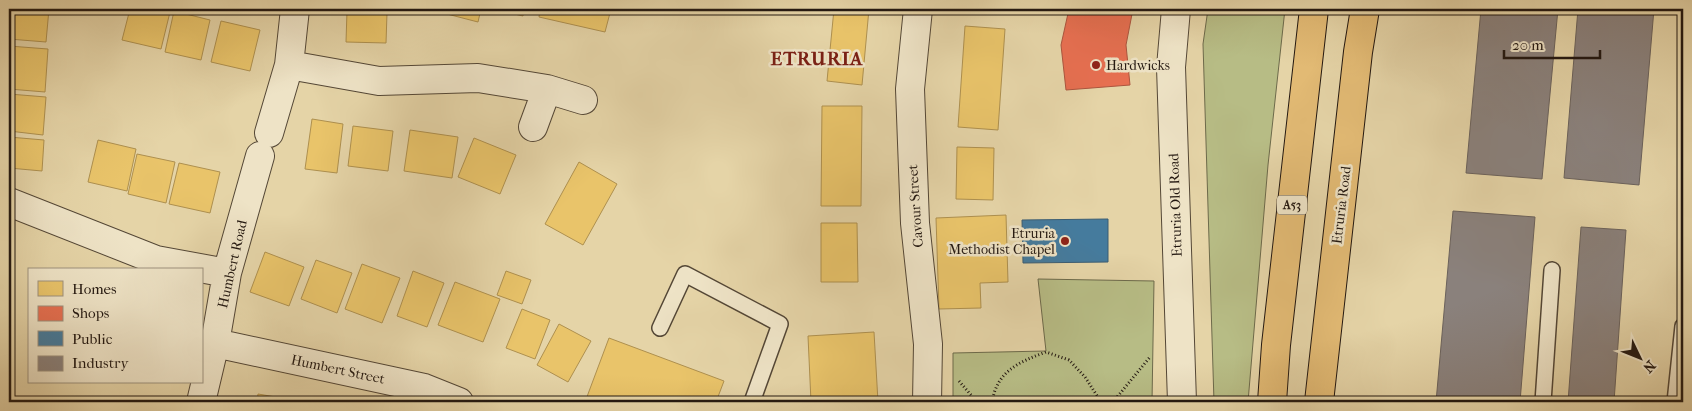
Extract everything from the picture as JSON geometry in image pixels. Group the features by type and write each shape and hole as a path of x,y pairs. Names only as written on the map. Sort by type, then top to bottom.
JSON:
{"highway":[{"name":"A53","path":"1272,402 1276,345 1314,9"},
{"name":"Etruria Road","path":"1321,396 1358,52 1365,9"}],"street":[{"name":"Humbert Road","path":"201,402 215,343 227,273 288,65 295,9"},
{"name":"Cavour Street","path":"918,9 910,89 915,223 928,344 927,402"},
{"name":"Etruria Old Road","path":"1176,9 1171,67 1182,402"},
{"path":"288,65 379,81 478,78 547,89 583,100"},
{"path":"533,127 547,89"},
{"path":"9,202 156,260 200,268"},
{"path":"202,268 227,273"},
{"name":"Humbert Street","path":"215,343 424,388 459,402"}],"lane":[{"path":"1543,402 1552,270"},
{"path":"660,328 685,274 780,324 752,402"},
{"path":"1675,402 1683,326"}],"path":[{"path":"1113,402 1179,322"},
{"path":"992,402 1002,377 1013,366 1046,352 1068,360 1084,377 1101,402"}],"green space":[{"path":"1208,9 1285,9 1268,165 1248,402 1214,402 1203,44"},
{"path":"1038,279 1154,281 1152,402 953,402 953,353 1046,351"}],"building: Homes":[{"path":"9,9 49,9 46,42 9,39"},
{"path":"130,9 155,9 170,12 161,49 122,40"},
{"path":"448,9 481,9 478,22 447,14"},
{"path":"493,9 524,9 523,16"},
{"path":"540,9 611,9 605,32 539,17"},
{"path":"834,9 869,9 862,85 827,81"},
{"path":"174,11 210,20 201,60 165,52"},
{"path":"347,11 387,13 386,43 346,42"},
{"path":"221,21 260,30 250,71 211,62"},
{"path":"965,26 1005,29 998,130 958,127"},
{"path":"9,46 48,49 45,92 9,89"},
{"path":"9,94 46,97 43,135 9,131"},
{"path":"822,106 862,106 861,206 821,206"},
{"path":"312,119 343,124 337,173 305,169"},
{"path":"353,126 393,131 388,171 348,166"},
{"path":"410,130 458,137 452,178 404,171"},
{"path":"9,137 44,140 42,171 9,168"},
{"path":"474,138 516,155 500,194 458,177"},
{"path":"98,140 136,149 127,191 88,182"},
{"path":"957,147 994,148 993,200 956,199"},
{"path":"137,154 175,162 166,203 128,194"},
{"path":"579,162 617,184 583,245 545,224"},
{"path":"179,163 220,172 210,213 169,204"},
{"path":"1006,215 1008,282 980,283 981,308 939,309 936,218"},
{"path":"821,223 857,223 858,282 821,282"},
{"path":"265,252 304,267 289,306 250,292"},
{"path":"316,260 352,273 337,313 301,299"},
{"path":"362,264 400,278 382,323 345,309"},
{"path":"413,271 444,283 427,327 397,316"},
{"path":"506,271 531,280 522,304 497,295"},
{"path":"455,282 500,299 483,342 438,325"},
{"path":"522,309 550,320 535,359 506,348"},
{"path":"559,324 591,341 568,382 537,365"},
{"path":"874,332 878,402 811,402 808,336"},
{"path":"609,338 724,381 716,402 585,402"},
{"path":"258,394 305,402 257,402"}],"building: Shops":[{"name":"Hardwicks","path":"1069,9 1133,9 1126,45 1130,85 1066,90 1061,45"}],"building: Public":[{"name":"Etruria Methodist Chapel","path":"1108,219 1108,262 1023,263 1022,220"}],"building: Industry":[{"path":"1481,9 1558,9 1542,179 1466,173"},
{"path":"1578,9 1654,9 1639,185 1564,178"},
{"path":"1453,211 1535,217 1520,402 1436,402"},
{"path":"1581,227 1626,230 1614,402 1568,402"}],"place":[{"name":"Hardwicks","path":"1096,65"},
{"name":"Etruria Methodist Chapel","path":"1065,241"}],"district":[{"name":"ETRURIA","path":"817,58"}]}
